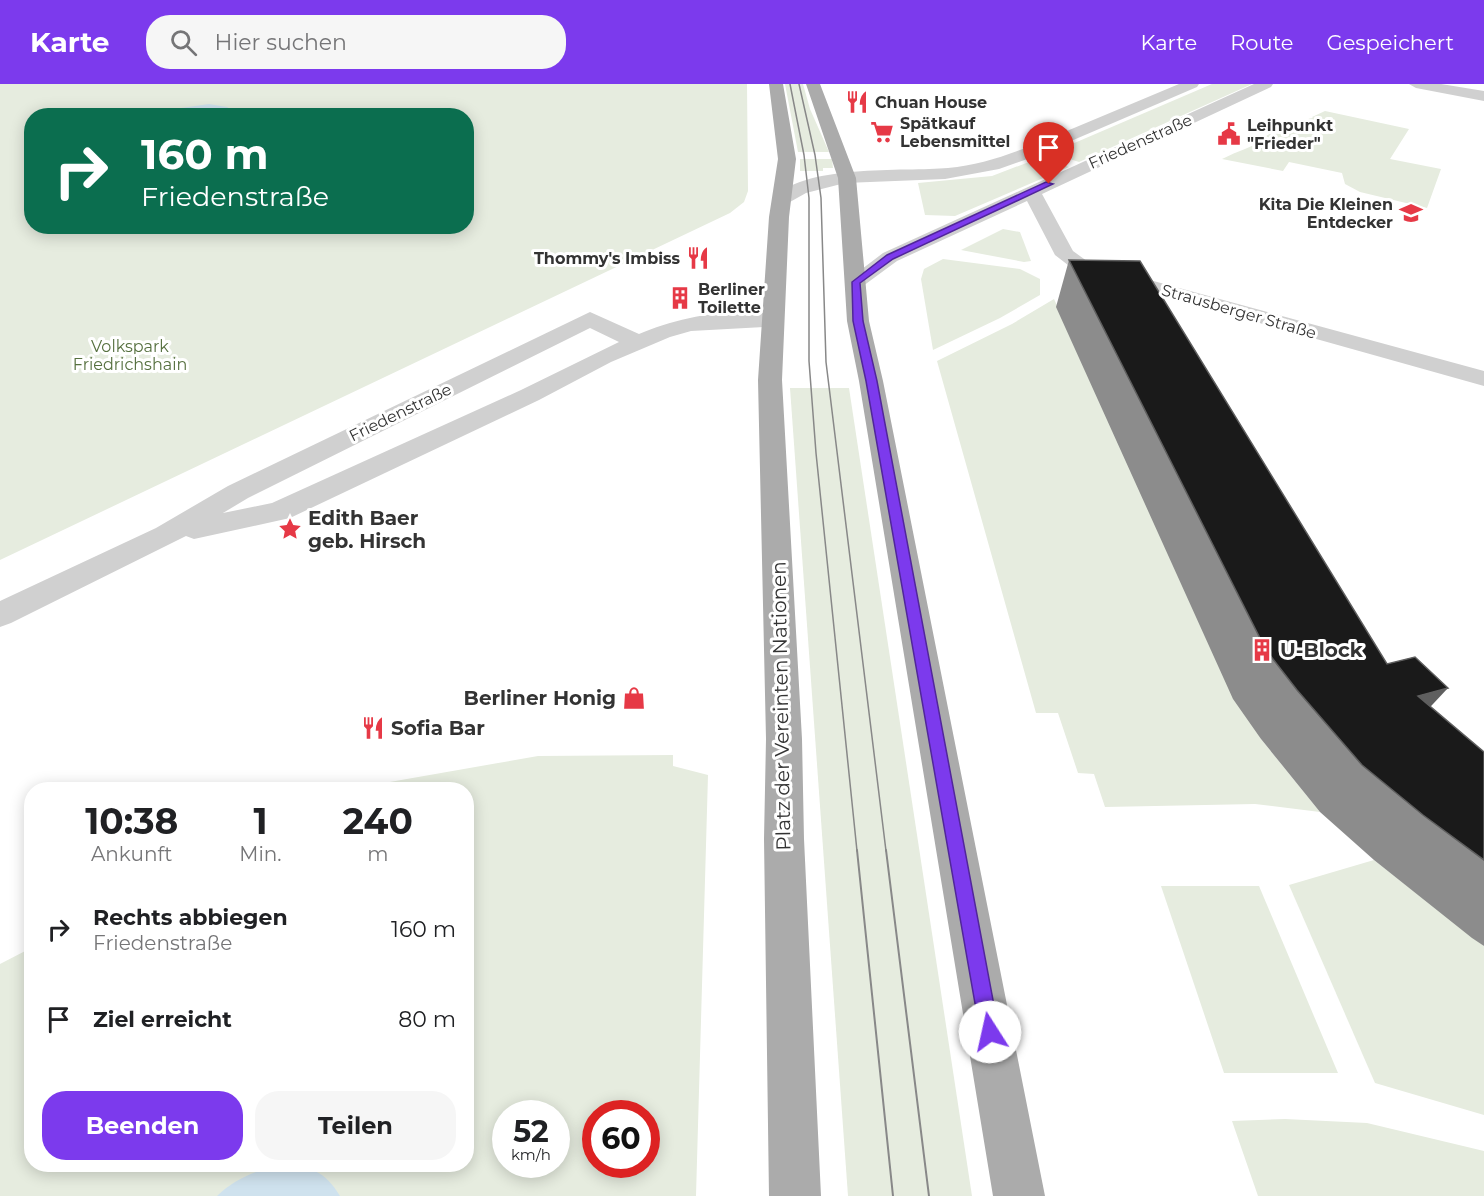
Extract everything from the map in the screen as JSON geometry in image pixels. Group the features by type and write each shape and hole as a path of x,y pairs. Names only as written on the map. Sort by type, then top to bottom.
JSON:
{"main road":[{"name":"Platz der Vereinten Nationen","path":"776,84 787,159 780,209 770,380 784,739 784,839 795,1196"},
{"path":"813,84 821,112 842,155 847,178 858,321 872,381 1019,1196"}],"street":[{"name":"Friedenstraße","path":"780,209 808,185 847,178 945,174 986,168 1034,151 1192,84"},
{"name":"Friedenstraße","path":"856,282 890,257 1266,84"},
{"path":"1416,84 1484,96"},
{"name":"Strausberger Straße","path":"1032,192 1065,255 1072,262 1084,268 1484,379"},
{"name":"Friedenstraße","path":"0,615 166,535 238,492 590,319 638,342"},
{"name":"Friedenstraße","path":"166,535 280,511 520,400 603,357 689,324 732,320 773,321"}],"green space":[{"name":"Volkspark Friedrichshain","path":"0,84 747,84 748,191 744,202 730,213 0,560"},
{"path":"785,84 803,84 810,109 829,152 798,152"},
{"path":"1212,84 1252,84 1079,162 1051,153"},
{"path":"1325,111 1409,129 1390,159 1441,169 1427,208 1360,192 1345,184 1342,173 1289,162 1283,171 1222,159 1268,138 1264,137 1271,133 1291,127"},
{"path":"1042,157 1069,167 955,216 925,215 918,183 992,176"},
{"path":"800,159 832,159 833,168 823,168 823,171 800,171"},
{"path":"1003,229 1020,232 1031,261 1024,262 961,250"},
{"path":"943,259 1020,269 1040,279 1040,295 1000,318 933,350 921,279 924,269"},
{"path":"1054,299 1261,739 1320,812 1255,804 1105,807 1094,774 1078,773 1058,713 1036,713 937,361 1012,324"},
{"path":"790,388 849,388 972,1196 848,1196"},
{"path":"673,755 673,766 708,775 696,1196 0,1196 0,964 24,952 24,1172 474,1172 474,782 390,782 538,756"},
{"path":"1374,860 1484,946 1484,1115 1375,1083 1289,885"},
{"path":"1161,886 1259,886 1338,1073 1224,1073"},
{"path":"1285,1119 1367,1123 1484,1151 1484,1196 1258,1196 1232,1121"}],"water":[{"path":"209,104 228,108 181,108"},
{"path":"257,1172 318,1172 328,1180 340,1196 217,1196 231,1184"}],"building":[{"path":"1069,260 1140,261 1387,664 1415,657 1448,688 1418,696 1484,752 1484,860 1423,815 1362,765 1297,690 1266,650"}],"tram line":[{"path":"790,84 804,155 809,198 809,361 816,453 857,851"},
{"path":"799,84 815,155 821,198 826,362 886,851"},
{"path":"857,850 893,1196"},
{"path":"886,850 929,1196"}],"place":[{"name":"Chuan House","path":"857,102"},
{"name":"Spätkauf Lebensmittel","path":"882,132"},
{"name":"Leihpunkt \"Frieder\"","path":"1229,134"},
{"name":"Kita Die Kleinen Entdecker","path":"1411,213"},
{"name":"Thommy's Imbiss","path":"698,258"},
{"name":"Berliner Toilette","path":"680,298"},
{"name":"Edith Baer geb. Hirsch","path":"290,529"},
{"name":"U-Block","path":"1262,650"},
{"name":"Berliner Honig","path":"634,698"},
{"name":"Sofia Bar","path":"373,728"}],"route":[{"path":"990,1032 872,381 858,321 856,282 890,257 1049,184"}]}
